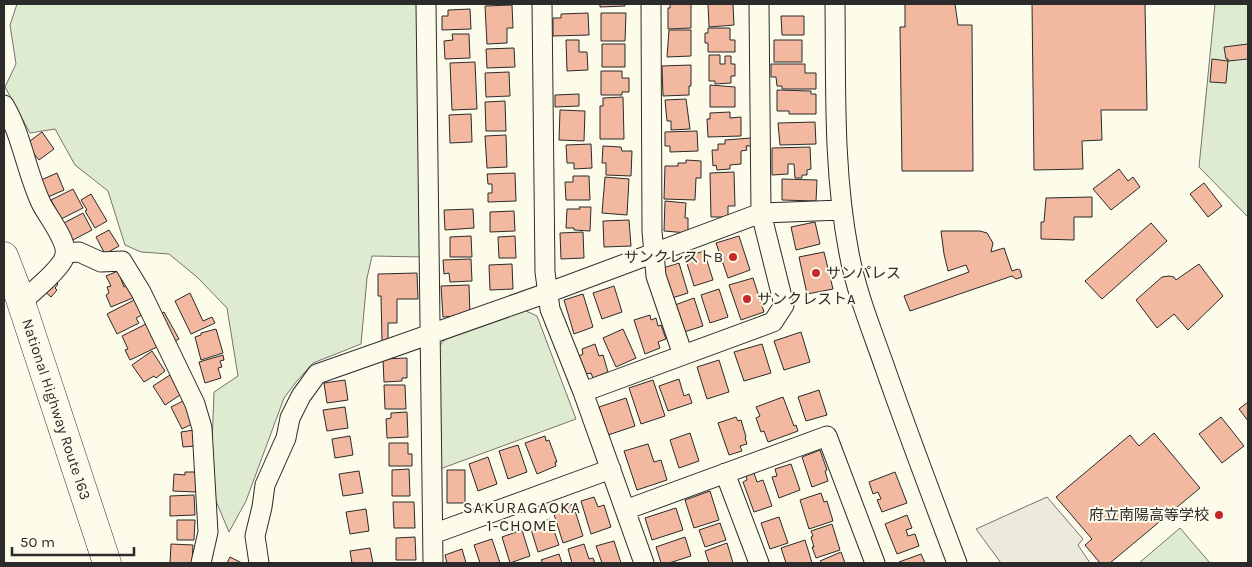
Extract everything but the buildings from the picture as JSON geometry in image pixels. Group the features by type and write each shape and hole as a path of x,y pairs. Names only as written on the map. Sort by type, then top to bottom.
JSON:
{"highway":[{"name":"National Highway Route 163","path":"4,256 107,563"}],"street":[{"path":"426,4 433,563"},
{"path":"542,4 545,272 547,293 550,309 611,469 644,563"},
{"path":"651,4 652,231 656,276 683,355"},
{"path":"582,392 773,322 784,305 760,213 759,4"},
{"path":"835,4 836,146 842,210 849,254 862,303 892,390 957,563"},
{"path":"4,106 12,119 19,137 28,171 41,203 65,245 64,259 39,287 21,302"},
{"path":"259,563 255,536 265,485 286,438 290,418 301,396 317,374 547,293 760,213 842,210"},
{"path":"65,253 79,252 101,262 122,261 141,292 195,404 202,428 208,532 200,563"},
{"path":"625,510 827,436 874,563"},
{"path":"433,531 440,531 611,469"},
{"path":"725,472 759,563"}],"green space":[{"path":"17,4 419,4 423,257 372,256 367,278 361,344 313,363 284,398 246,501 229,532 216,501 211,472 214,392 238,376 227,308 197,277 169,254 141,252 125,245 108,191 75,165 55,129 30,133 5,87 16,64 10,25"},
{"path":"1215,4 1248,4 1248,217 1199,167"},
{"path":"524,310 537,316 576,419 440,469 438,348 446,338"},
{"path":"1180,528 1210,563 1139,563"}],"shaded area":[{"path":"1047,497 1083,539 1078,545 1090,563 1001,563 976,529"}],"place":[{"name":"サンクレストB","path":"733,257"},
{"name":"サンパレス","path":"816,273"},
{"name":"サンクレストA","path":"747,299"},
{"name":"府立南陽高等学校","path":"1219,515"}],"district":[{"name":"SAKURAGAOKA 1-CHOME","path":"522,516"}]}
